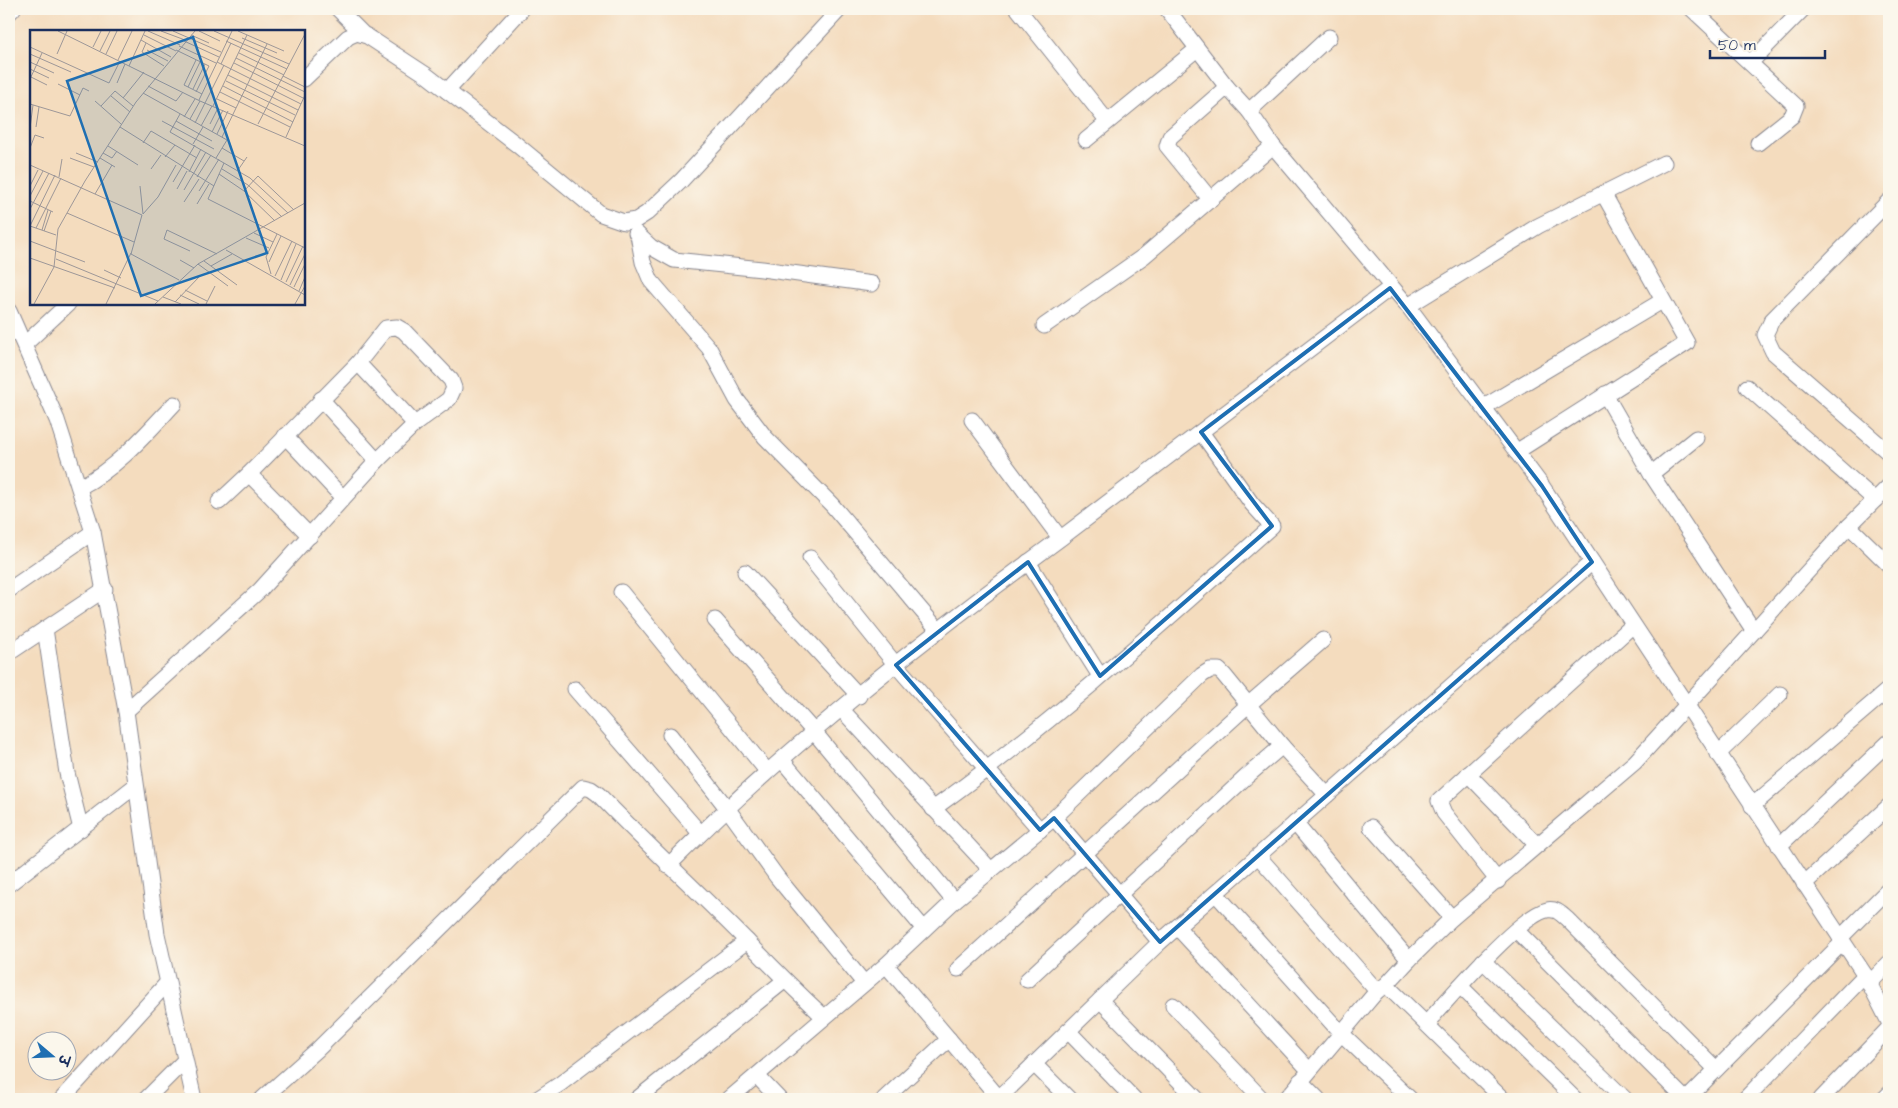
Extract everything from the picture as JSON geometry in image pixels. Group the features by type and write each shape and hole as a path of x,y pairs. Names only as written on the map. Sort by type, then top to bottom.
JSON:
{"street":[{"path":"9,13 13,9"},
{"path":"338,9 362,33 376,40 447,91 516,144 601,214 624,222 662,255 674,260 762,269 872,284"},
{"path":"447,91 522,9"},
{"path":"624,222 636,220 647,213 681,181 840,9"},
{"path":"1018,9 1108,121"},
{"path":"1692,9 1796,106 1792,116 1758,143"},
{"path":"1750,63 1803,9"},
{"path":"1176,12 1197,49 1249,111 1274,146 1390,288 1408,306 1516,452 1592,562 1842,940 1867,979 1889,1022"},
{"path":"305,78 344,40 356,33 362,33"},
{"path":"1249,111 1329,36"},
{"path":"1086,140 1197,49"},
{"path":"1211,200 1167,146 1170,137 1227,87"},
{"path":"1044,326 1144,256 1274,146"},
{"path":"1408,306 1538,226 1664,163"},
{"path":"1516,452 1687,343 1603,193"},
{"path":"1889,201 1772,320 1765,335 1773,352 1889,453"},
{"path":"638,235 643,262 651,281 709,348 737,400 765,437 832,505 939,631"},
{"path":"668,866 700,833 768,771 896,665 1028,562 1390,288"},
{"path":"1484,408 1662,300"},
{"path":"25,344 67,305"},
{"path":"9,310 57,420 93,532 126,711 157,934 194,1099"},
{"path":"126,711 260,590 377,461 415,424 453,394 454,388 451,380 397,327 386,328 358,363 250,474 219,502"},
{"path":"358,363 415,424"},
{"path":"1747,387 1875,500"},
{"path":"1605,394 1651,474 1754,631"},
{"path":"321,399 377,461"},
{"path":"80,487 99,477 122,458 174,404"},
{"path":"972,420 1060,538"},
{"path":"933,808 987,770 1100,676 1272,526 1252,504 1201,432"},
{"path":"285,436 343,498"},
{"path":"1651,474 1696,438"},
{"path":"250,474 310,536"},
{"path":"1286,1099 1341,1033 1408,960 1452,918 1635,762 1849,526 1889,486"},
{"path":"1849,526 1889,564"},
{"path":"9,590 93,532"},
{"path":"810,558 896,665 1040,830"},
{"path":"1028,562 1100,676"},
{"path":"886,964 999,1098 1160,942 1592,562"},
{"path":"745,572 859,696"},
{"path":"9,653 105,589"},
{"path":"621,592 768,771"},
{"path":"716,620 815,733 954,901"},
{"path":"1498,880 1440,807 1439,801 1633,625"},
{"path":"45,629 67,773 81,829"},
{"path":"958,969 1248,705 1324,640"},
{"path":"729,1099 886,964 954,901 1054,818 1202,675 1210,670 1219,670 1224,675 1282,746 1327,795"},
{"path":"575,689 700,833"},
{"path":"1752,806 1889,689"},
{"path":"1718,754 1780,694"},
{"path":"842,710 991,870"},
{"path":"670,734 777,877 864,983"},
{"path":"1779,846 1889,742"},
{"path":"1027,980 1282,746"},
{"path":"782,760 924,929"},
{"path":"1468,774 1537,845"},
{"path":"9,884 135,786"},
{"path":"262,1099 324,1044 584,787 598,794 668,866 747,941 784,981 824,1017"},
{"path":"1804,884 1889,806"},
{"path":"1054,818 1121,894 1160,942"},
{"path":"1295,824 1408,960"},
{"path":"1371,827 1452,918"},
{"path":"1259,856 1382,988 1427,1023 1503,1099"},
{"path":"1517,930 1686,1099 1842,940 1889,889"},
{"path":"1216,894 1341,1033 1410,1099"},
{"path":"1427,1023 1483,961 1517,930 1539,913 1549,909 1560,913 1716,1069"},
{"path":"1177,927 1305,1076 1318,1099"},
{"path":"545,1097 747,941"},
{"path":"1483,961 1625,1099"},
{"path":"1745,1099 1867,979 1889,962"},
{"path":"637,1099 784,981"},
{"path":"62,1099 168,982"},
{"path":"1460,986 1575,1099"},
{"path":"1100,1000 1196,1099"},
{"path":"1173,1005 1262,1099"},
{"path":"1821,1099 1889,1028"},
{"path":"1068,1031 1134,1099"},
{"path":"884,1099 949,1039"},
{"path":"146,1099 185,1060"},
{"path":"1034,1064 1069,1099"},
{"path":"757,1076 779,1099"},
{"path":"1884,1099 1889,1094"}],"highlighted area":[{"path":"1390,288 1542,486 1592,562 1160,942 1054,818 1040,830 896,665 1028,562 1100,676 1272,526 1201,432"}]}
